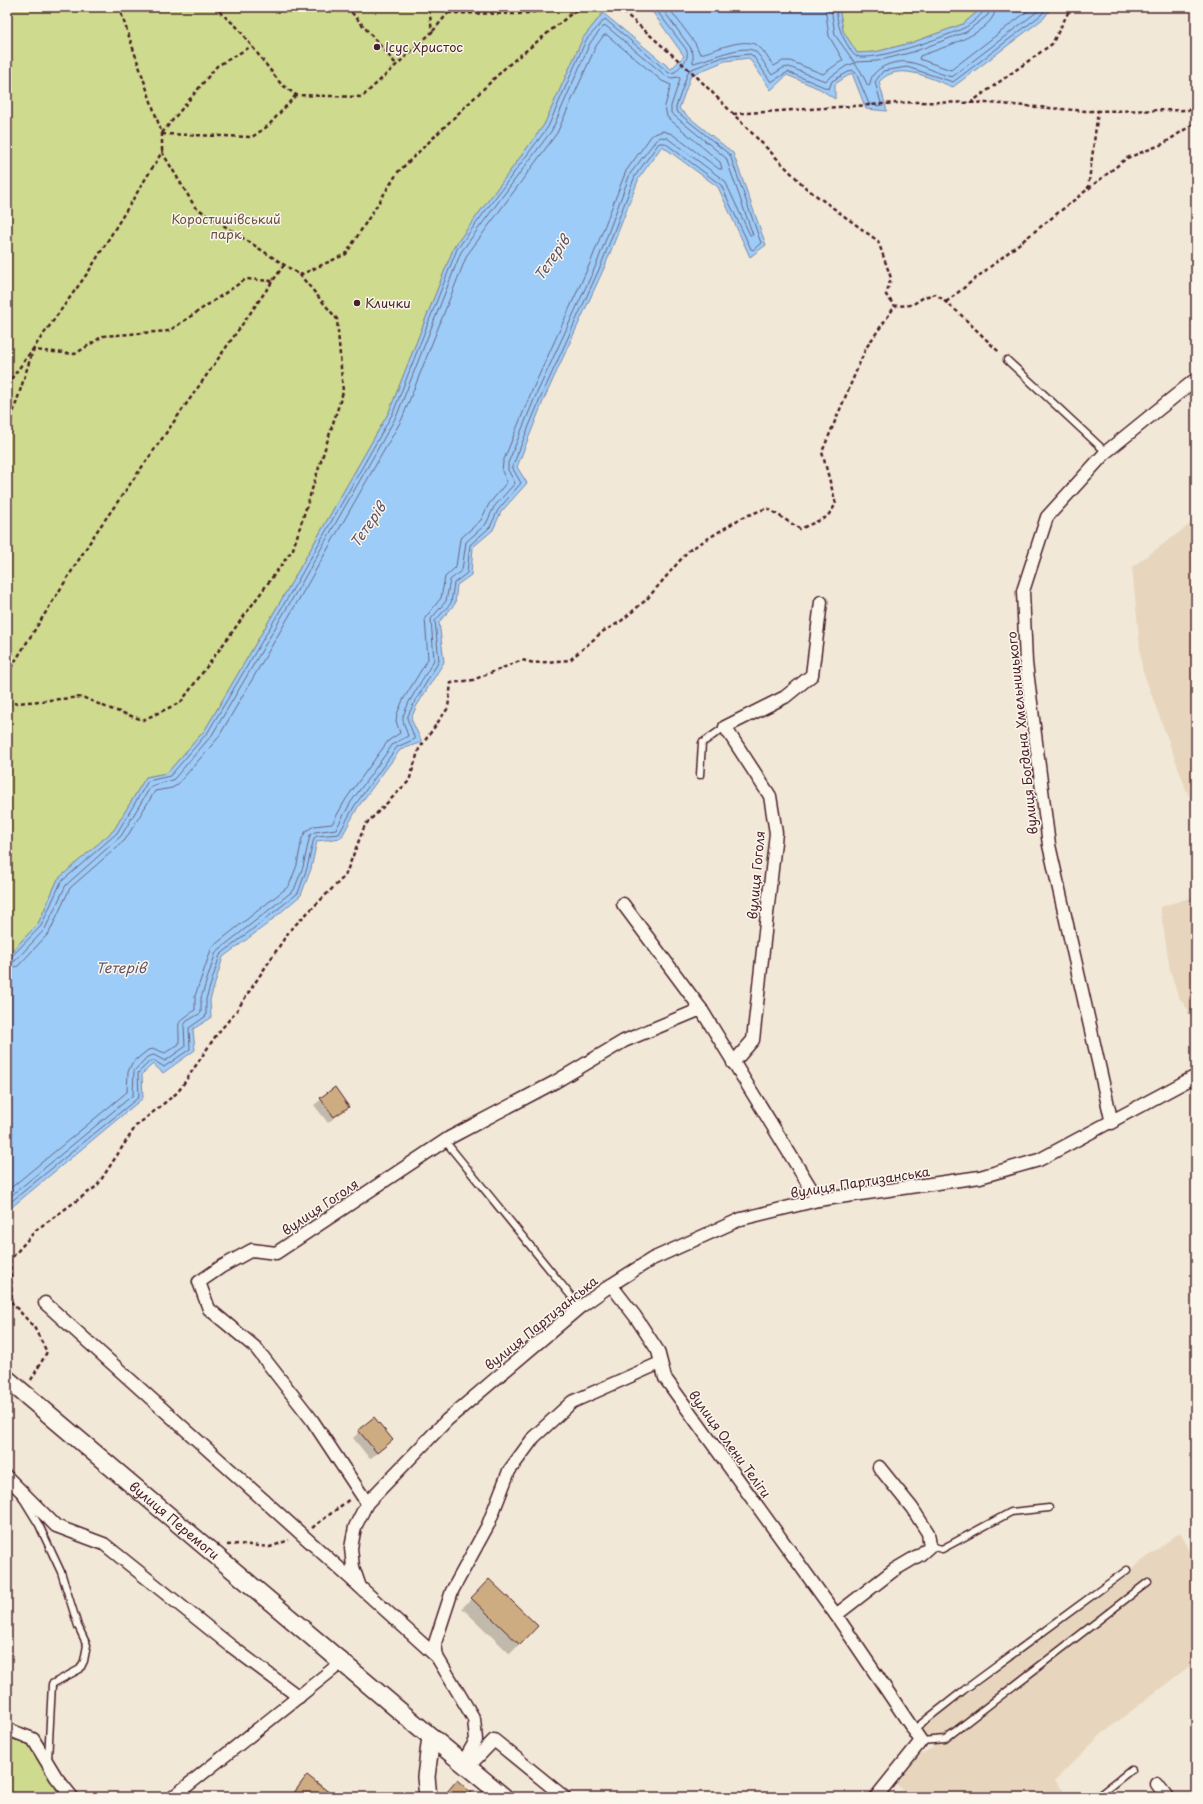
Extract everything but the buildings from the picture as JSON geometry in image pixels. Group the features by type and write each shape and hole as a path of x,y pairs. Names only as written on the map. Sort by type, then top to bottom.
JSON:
{"main road":[{"name":"вулиця Перемоги","path":"7,1379 504,1797"},
{"path":"428,1797 426,1777 431,1737"}],"street":[{"name":"вулиця Богдана Хмельницького","path":"1112,1123 1049,845 1026,663 1023,591 1047,517 1106,452 1196,379"},
{"path":"725,727 785,697 812,675 821,602"},
{"name":"вулиця Гоголя","path":"725,727 770,796 776,833 753,1040 733,1063"},
{"path":"623,904 701,1009 818,1200"},
{"name":"вулиця Гоголя","path":"367,1502 312,1420 256,1348 209,1309 199,1282 221,1267 252,1250 276,1253 445,1141 555,1082 624,1041 701,1009"},
{"name":"вулиця Партизанська","path":"465,1765 476,1740 474,1719 437,1657 360,1587 353,1567 352,1548 355,1527 367,1502 447,1420 580,1307 610,1285 652,1259 741,1219 818,1200 980,1177 1039,1160 1112,1123 1196,1076"},
{"name":"вулиця Олени Теліги","path":"610,1285 635,1316 658,1351 665,1378 836,1615 921,1741"},
{"path":"45,1303 360,1587"},
{"path":"437,1657 435,1643 452,1591 488,1525 509,1471 534,1437 572,1402 660,1363"},
{"path":"836,1615 894,1570 921,1554 930,1546 928,1533 912,1508 879,1467"},
{"path":"9,1479 56,1526 104,1544 231,1646 298,1697"},
{"path":"173,1797 342,1662"},
{"path":"7,1729 33,1740 56,1777 72,1797"},
{"path":"465,1765 494,1740 564,1797"},
{"path":"876,1797 921,1741"},
{"path":"1157,1784 1168,1797"}],"lane":[{"path":"1007,360 1106,452"},
{"path":"700,775 702,743 725,727"},
{"path":"445,1141 580,1307"},
{"path":"9,1479 39,1525 61,1572 78,1626 88,1645 84,1661 80,1669 52,1684 48,1764"},
{"path":"930,1546 942,1549 1011,1512 1049,1508"},
{"path":"913,1730 964,1690 1127,1570"},
{"path":"921,1741 945,1739 1148,1582"},
{"path":"1097,1797 1131,1770"}],"path":[{"path":"7,704 82,697 143,720 181,702 293,549 343,392 337,319 300,275 195,207 162,152 162,134 119,7"},
{"path":"214,7 237,27 281,84 296,95 362,97 432,32 448,13"},
{"path":"347,7 396,64"},
{"path":"429,7 432,32"},
{"path":"446,7 448,13"},
{"path":"483,7 486,14"},
{"path":"448,13 518,14 577,7"},
{"path":"300,275 346,254 398,172 506,67 571,14 586,7"},
{"path":"618,7 694,74 806,188 878,241 890,278 886,294 895,306"},
{"path":"970,103 1052,44 1071,7"},
{"path":"162,134 217,66 252,46"},
{"path":"162,134 252,137 268,126 296,95"},
{"path":"733,114 914,102 989,103 1098,111 1196,110"},
{"path":"1088,189 1098,111"},
{"path":"946,302 1127,158 1163,144 1196,122"},
{"path":"7,385 90,270 162,152"},
{"path":"7,674 95,534 284,265"},
{"path":"33,350 74,354 103,336 169,331 246,279 273,281"},
{"path":"895,306 912,305 924,297 936,294 959,313 1007,360"},
{"path":"23,1393 46,1352 34,1327 12,1303 10,1260 36,1230 97,1186 136,1126 178,1092 217,1034 235,1013 290,930 345,876 365,825 409,781 420,749 448,708 451,683 474,680 522,660 534,663 570,660 602,632 620,622 647,599 688,552 741,518 766,508 800,528 827,517 836,504 822,452 866,348 895,306"},
{"path":"7,432 33,350"}],"shaded area":[{"path":"1196,520 1196,816 1142,669 1132,567"},
{"path":"1196,896 1196,1021 1178,996 1170,970 1160,907"},
{"path":"1180,1532 1196,1564 1196,1661 1104,1732 1055,1780 1068,1797 913,1797 894,1783 918,1756 933,1747 917,1726 956,1698 965,1696"}],"green space":[{"name":"Коростишівський парк","path":"7,7 602,7 603,13 583,38 544,125 454,247 389,412 205,730 167,773 146,777 114,830 58,879 38,924 7,956"},
{"path":"839,7 983,7 963,24 911,43 875,52 857,53 843,31"},
{"path":"7,1737 31,1746 51,1777 59,1797 7,1797"}],"water":[{"name":"Тетерів","path":"649,7 839,7 843,31 857,53 875,52 911,43 963,24 983,7 1052,7 1044,18 953,87 915,73 895,72 887,76 879,82 887,111 866,109 852,73 835,84 835,99 820,89 787,75 771,90 749,58 725,61 691,75 679,109 733,153 766,245 750,257 718,187 662,146 639,178 605,266 544,399 517,467 527,483 501,512 493,530 473,547 471,575 457,585 455,604 439,622 444,662 416,707 411,719 422,742 400,750 358,807 341,838 317,841 311,869 301,895 266,925 223,957 210,1000 211,1018 193,1029 195,1050 163,1073 153,1064 142,1074 143,1098 7,1211 7,956 38,924 58,879 114,830 146,777 167,773 205,730 389,412 454,247 544,125 583,38 603,13 671,69 684,56"}],"place":[{"name":"Ісус Христос","path":"377,47"},
{"name":"Клички","path":"357,303"}]}
